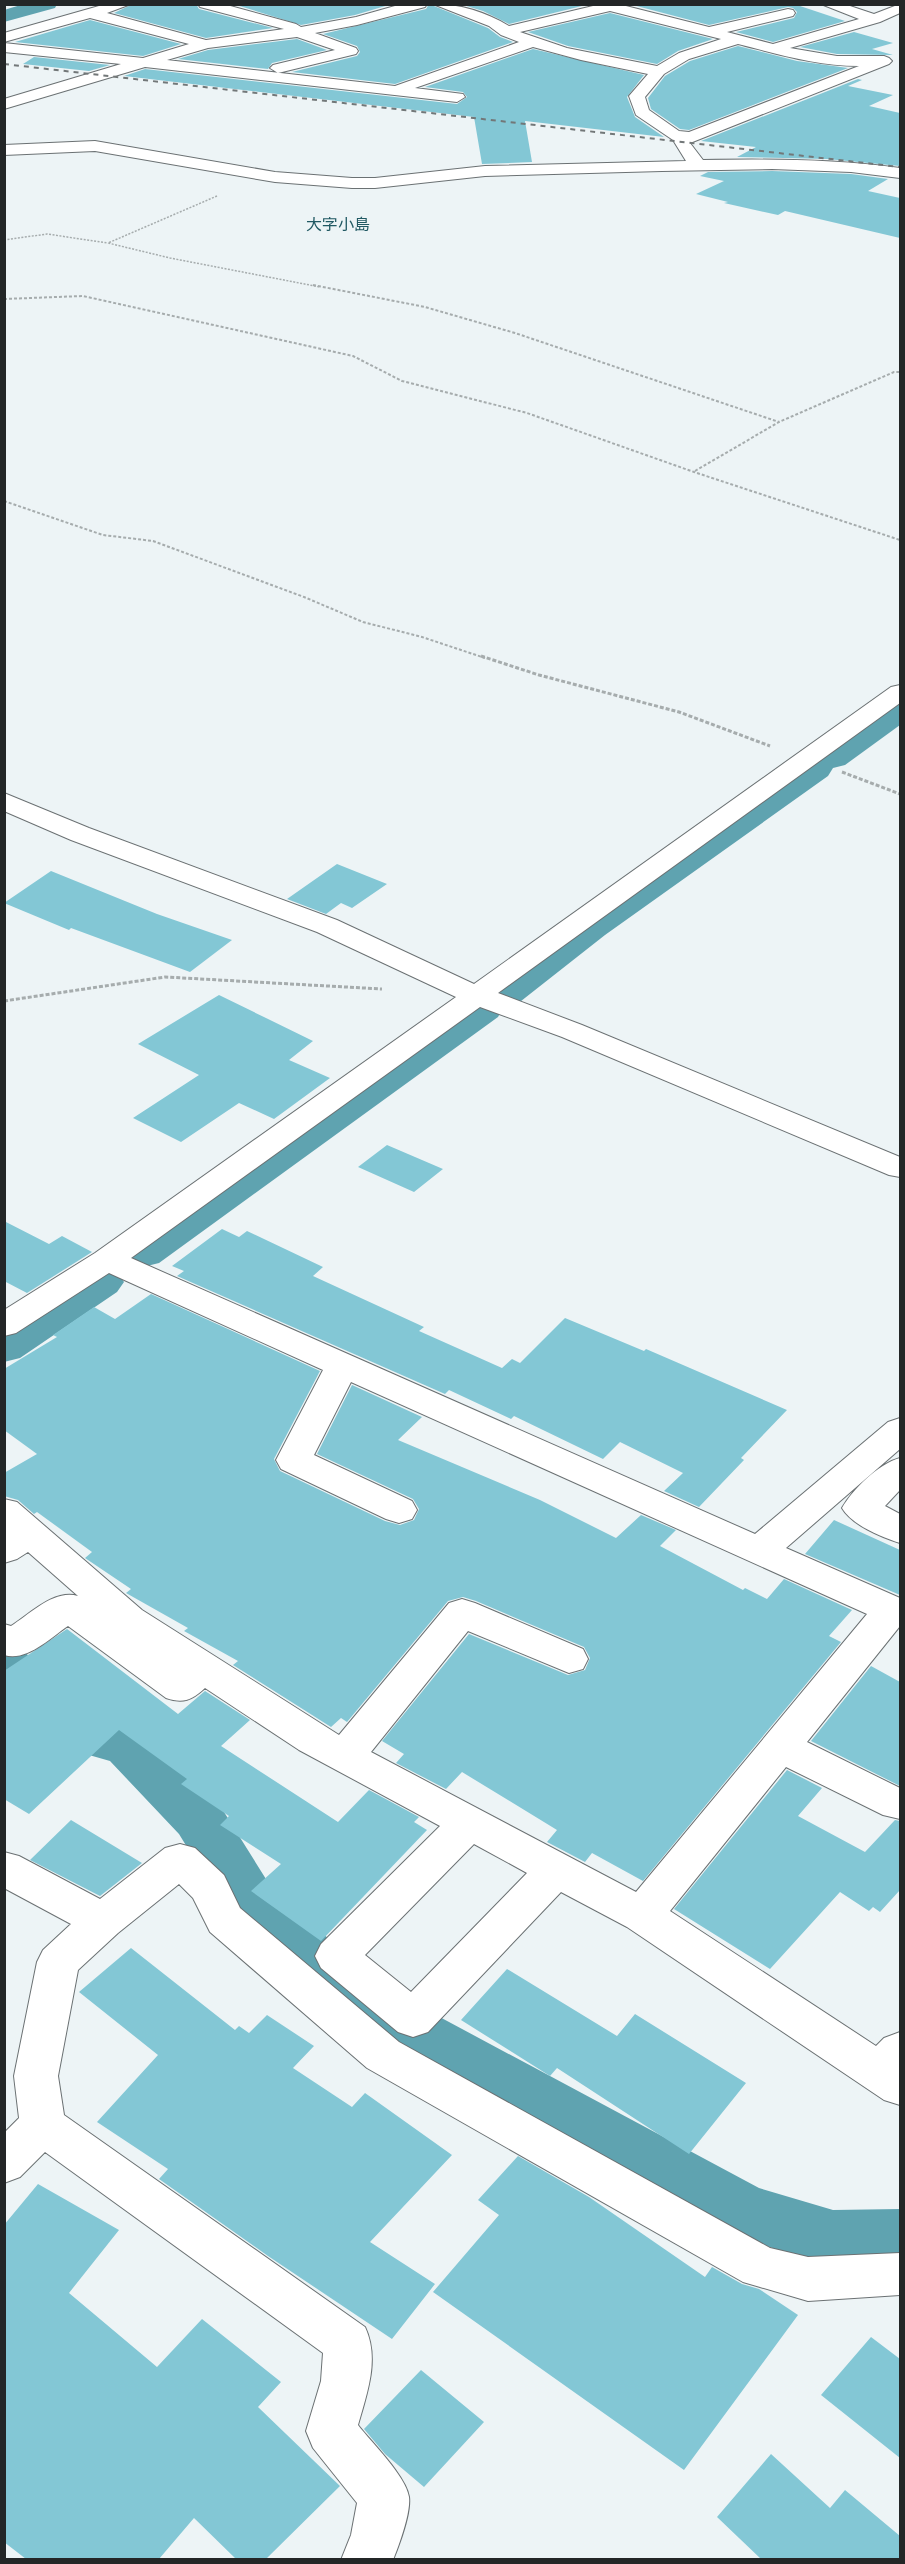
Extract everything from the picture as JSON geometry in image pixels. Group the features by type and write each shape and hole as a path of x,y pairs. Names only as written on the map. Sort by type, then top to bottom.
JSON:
{"street":[{"path":"4,38 124,4"},
{"path":"205,4 291,27 298,32 351,51 252,74"},
{"path":"4,104 206,44 298,32 357,21 420,4"},
{"path":"440,4 494,23 531,43 567,53 659,71"},
{"path":"828,4 900,25"},
{"path":"507,31 604,6 735,40 837,61 900,61"},
{"path":"772,48 874,19 900,8"},
{"path":"707,32 788,13"},
{"path":"92,14 206,44"},
{"path":"690,137 674,135 642,112 637,96 659,71 684,56 735,40"},
{"path":"393,90 531,43"},
{"path":"4,46 457,97"},
{"path":"548,60 567,53"},
{"path":"698,165 680,141 900,55"},
{"path":"4,150 95,146 265,175 319,181 375,183 485,171 698,165 851,167 900,173"},
{"path":"4,1325 107,1260 900,692"},
{"path":"4,801 80,834 327,926 476,996 572,1031 900,1168"},
{"path":"107,1260 896,1612 780,1746 642,1915"},
{"path":"343,1365 294,1460 399,1510"},
{"path":"759,1551 900,1432"},
{"path":"900,1470 860,1508 900,1530"},
{"path":"13,1532 129,1620 313,1739 642,1915 893,2069"},
{"path":"4,1638 13,1644 68,1607 180,1688 204,1668"},
{"path":"345,1756 462,1613 569,1659"},
{"path":"780,1746 897,1804"},
{"path":"470,1822 336,1956 412,2019 556,1869"},
{"path":"367,2559 377,2535 384,2497 331,2431 346,2381 348,2343 43,2125 36,2076 58,1962 103,1921 180,1860 209,1887 225,1920 382,2055 760,2267 808,2279 900,2274"},
{"path":"4,1868 103,1921"},
{"path":"4,2163 43,2125"}],"path":[{"path":"108,243 265,175"},
{"path":"4,240 47,234 108,243 170,258 425,307 515,333 779,422"},
{"path":"4,299 83,296 353,356 402,381 527,413 694,472 900,540"},
{"path":"694,472 779,422 894,372 900,372"},
{"path":"4,501 103,536 153,541 304,597 363,622 539,675 679,712 900,794"},
{"path":"4,1001 165,977 390,990"}],"building":[{"path":"133,4 196,4 199,9 273,28 206,38 114,13"},
{"path":"233,4 392,4 355,15 301,25"},
{"path":"429,4 488,28 500,37 513,42 395,84 292,72 357,56 360,52 357,46 323,34 426,9"},
{"path":"460,4 590,4 509,24 483,11"},
{"path":"629,4 794,4 845,21 773,42 736,32 794,18 797,12 793,8 788,7 709,25"},
{"path":"610,13 713,39 678,51 657,64 568,46 528,32"},
{"path":"90,20 181,44 143,56 15,42"},
{"path":"854,32 893,43 872,49 893,55 837,54 800,47"},
{"path":"297,39 327,50 272,63 268,69 178,59 208,50"},
{"path":"738,46 797,61 848,68 689,130 680,129 651,109 648,98 665,76 690,61"},
{"path":"533,49 644,75 627,97 635,117 664,137 525,121 532,162 482,164 474,117 124,76 145,69 457,104 467,97 463,92 425,87"},
{"path":"34,57 110,65 89,71 23,64"},
{"path":"858,79 862,80 848,86 893,95 869,106 900,113 900,166 827,159 737,157 756,147 701,141"},
{"path":"772,171 851,174 888,179 868,191 900,198 900,238 785,211 778,215 696,194 724,181 700,176 708,172"},
{"path":"337,864 387,884 352,908 341,903 326,914 287,899"},
{"path":"51,871 157,914 232,940 190,972 71,928 69,930 4,903"},
{"path":"219,995 313,1041 289,1060 330,1078 274,1119 239,1103 181,1142 133,1118 199,1075 138,1044"},
{"path":"387,1145 443,1169 414,1192 358,1167"},
{"path":"4,1221 49,1244 62,1236 92,1252 27,1293 4,1281"},
{"path":"222,1229 239,1237 247,1231 323,1267 313,1276 424,1327 419,1331 502,1368 512,1359 520,1363 565,1318 644,1351 646,1349 787,1410 741,1458 744,1460 699,1507 664,1491 683,1473 620,1442 603,1459 514,1416 511,1419 449,1390 445,1394 177,1276 184,1271 172,1266"},
{"path":"151,1294 320,1371 274,1459 280,1471 385,1521 400,1525 414,1520 419,1509 413,1499 317,1454 352,1385 422,1417 398,1440 540,1500 616,1538 641,1515 676,1530 660,1546 743,1590 745,1588 767,1599 784,1579 852,1610 829,1636 841,1642 643,1881 592,1853 585,1862 547,1842 557,1830 462,1772 446,1789 396,1763 404,1754 382,1741 469,1634 568,1675 585,1670 590,1658 584,1647 476,1601 463,1597 448,1601 347,1722 341,1718 331,1727 233,1665 238,1661 184,1631 188,1628 126,1593 131,1589 85,1558 92,1552 37,1512 34,1514 18,1500 4,1496 4,1473 37,1454 4,1430 4,1369 57,1337 53,1335 94,1307 115,1319"},
{"path":"834,1520 900,1550 900,1595 805,1554"},
{"path":"67,1629 178,1714 205,1691 250,1720 221,1746 338,1822 369,1790 419,1817 414,1822 427,1830 321,1941 251,1891 281,1864 220,1825 229,1816 181,1784 187,1779 119,1730 29,1814 4,1799 4,1671"},
{"path":"871,1666 900,1682 900,1786 811,1741"},
{"path":"787,1770 822,1788 798,1816 865,1852 895,1820 900,1821 900,1890 880,1912 873,1907 869,1911 840,1892 770,1969 674,1909"},
{"path":"71,1820 142,1863 100,1896 30,1860"},
{"path":"131,1948 235,2030 239,2026 249,2033 267,2015 314,2046 293,2068 352,2107 365,2093 452,2155 370,2242 435,2284 392,2339 159,2179 168,2169 97,2122 158,2055 79,1992"},
{"path":"507,1969 617,2036 635,2014 746,2083 689,2154 557,2068 550,2076 461,2020"},
{"path":"518,2156 589,2197 705,2277 712,2267 742,2284 759,2289 798,2315 684,2470 433,2292 499,2215 478,2200"},
{"path":"38,2184 119,2230 69,2293 157,2367 202,2319 281,2382 258,2407 340,2486 266,2559 236,2559 194,2518 159,2559 26,2559 4,2542 4,2225"},
{"path":"871,2337 900,2359 900,2458 821,2395"},
{"path":"421,2370 484,2422 424,2487 385,2454 364,2429"},
{"path":"771,2454 830,2508 845,2490 900,2536 900,2559 761,2559 717,2517"}],"waterway":[{"path":"4,16 48,4"},
{"path":"833,758 900,710"},
{"path":"502,997 592,927 816,769"},
{"path":"143,1253 484,1009"},
{"path":"4,1347 101,1282"},
{"path":"4,1662 45,1723 128,1745 199,1819 261,1919 400,2025 743,2211 833,2239 900,2238"}],"railway":[{"path":"4,64 900,167"}],"district":[{"name":"大字小島","path":"338,224"}]}
